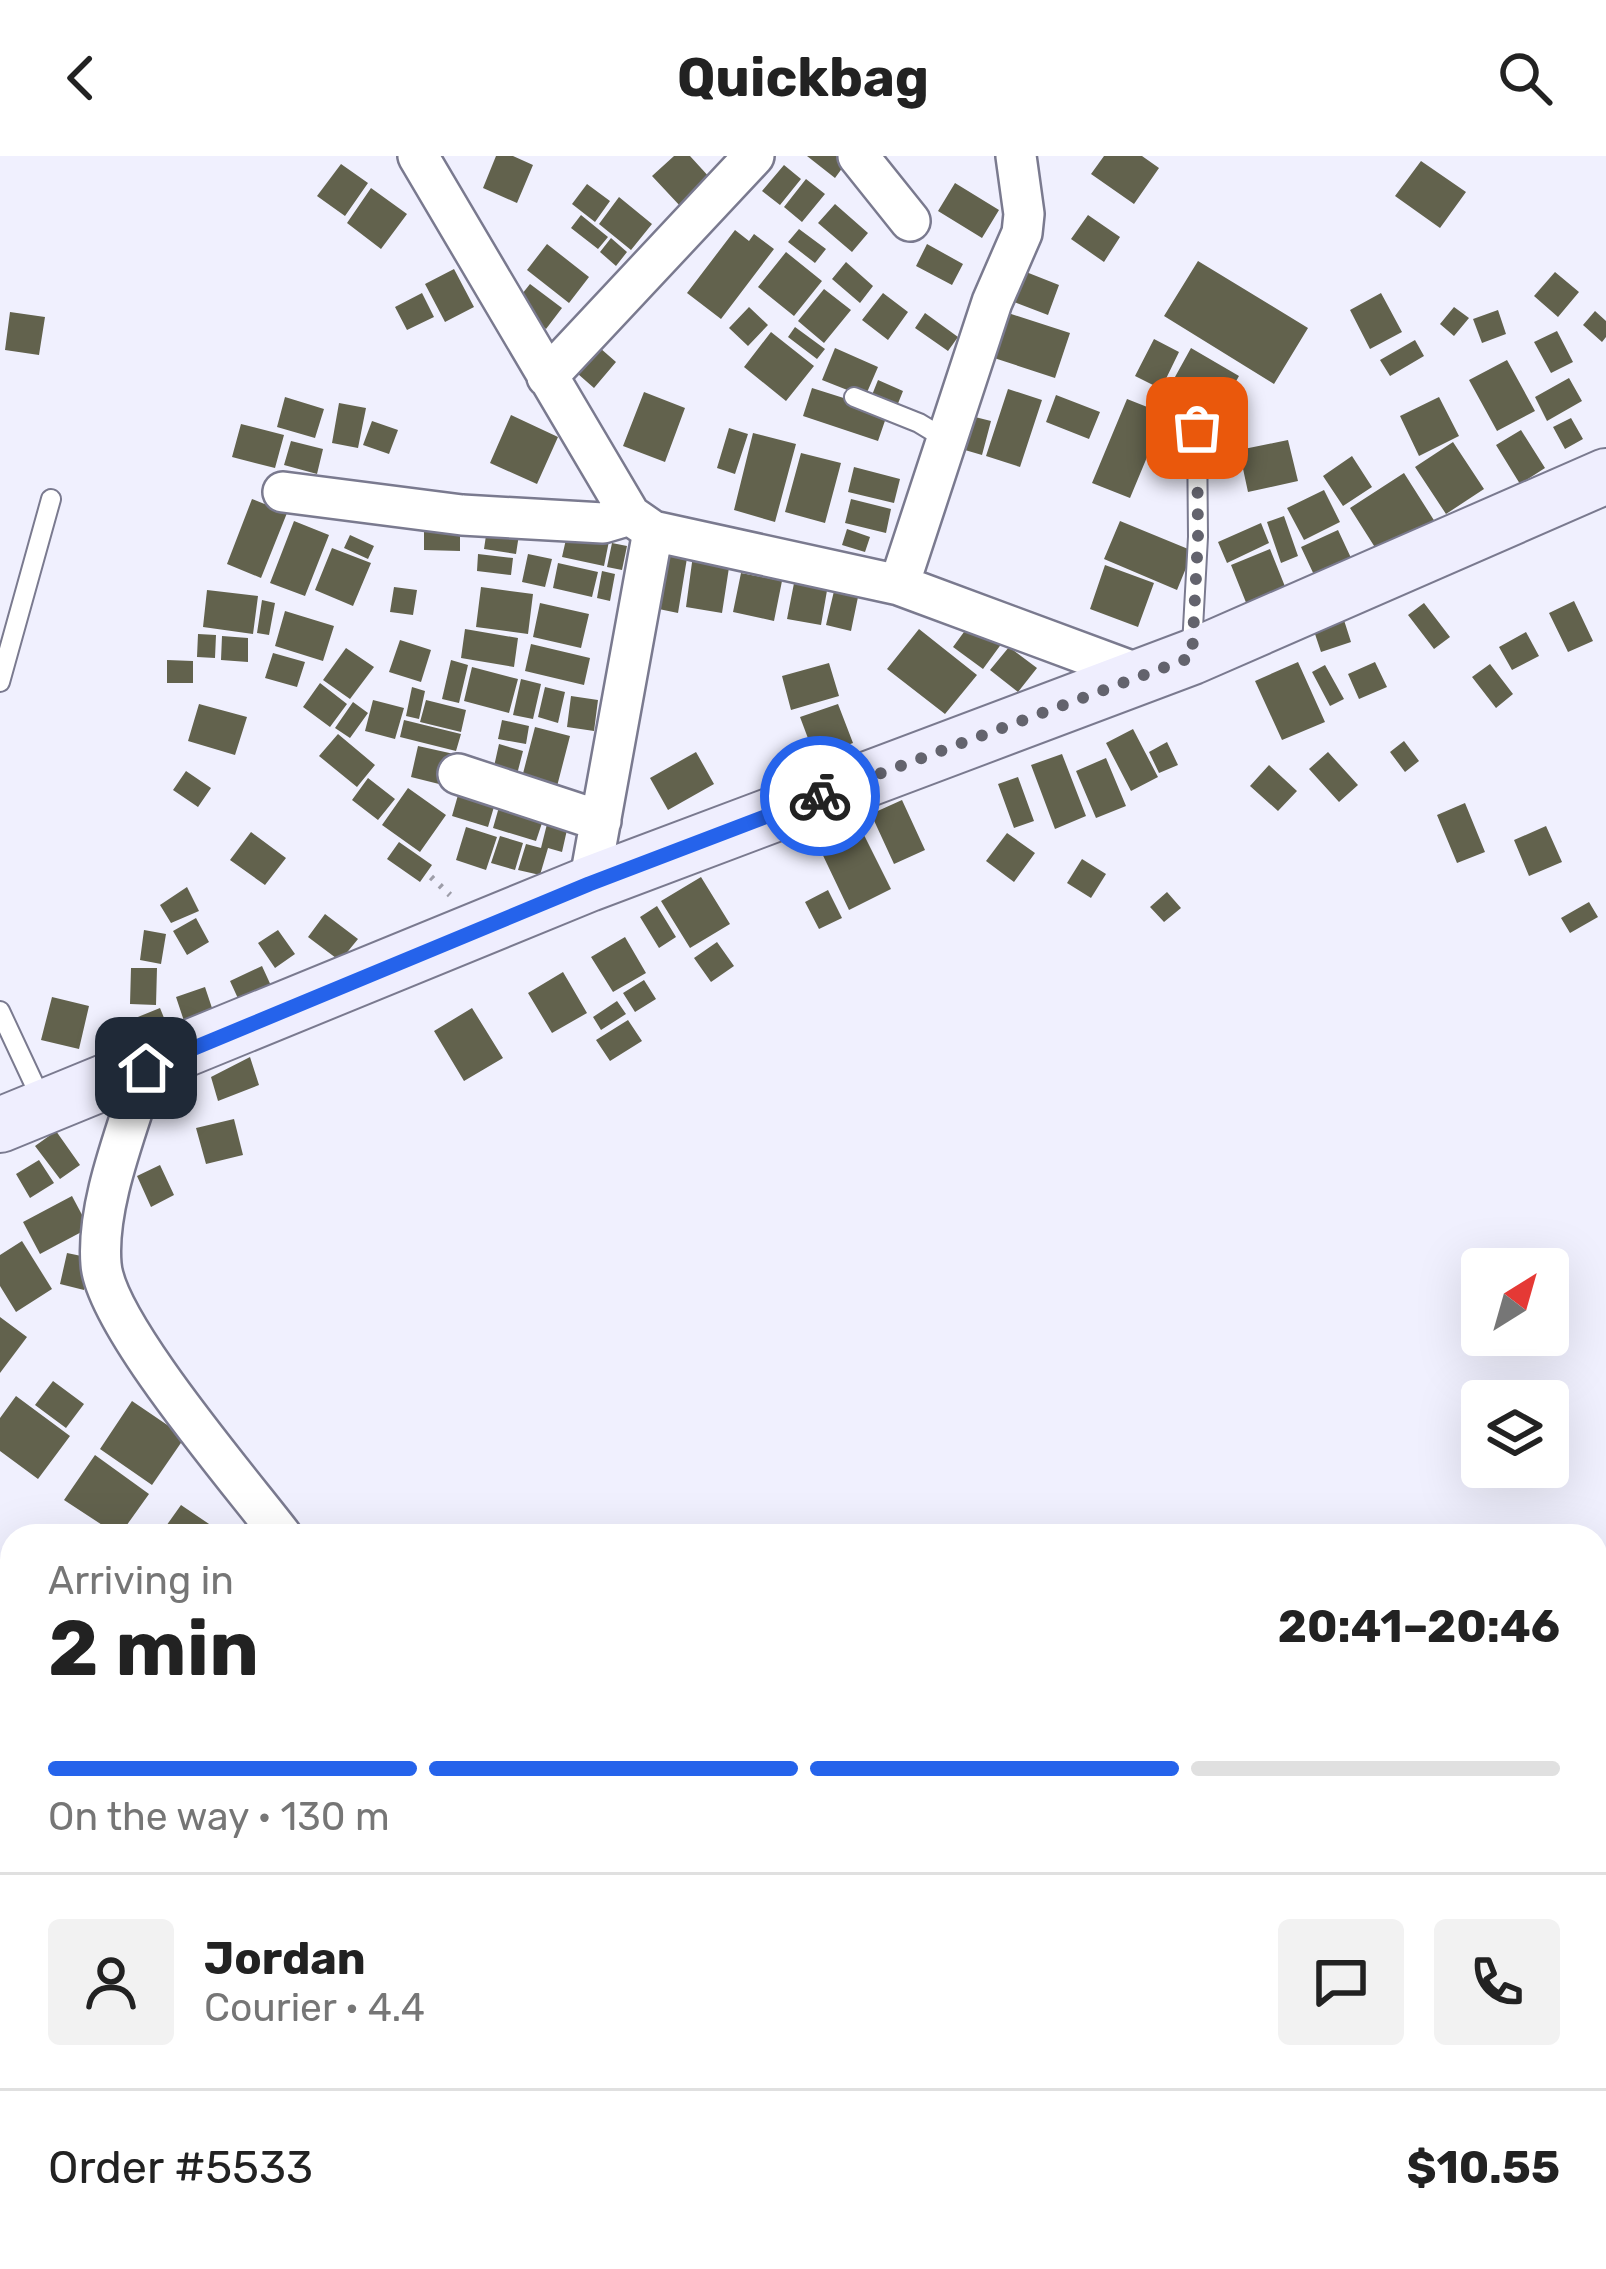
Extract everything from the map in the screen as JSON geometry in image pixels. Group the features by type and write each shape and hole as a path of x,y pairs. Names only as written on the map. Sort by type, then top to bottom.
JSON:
{"street":[{"path":"418,156 547,377 642,523 589,884"},
{"path":"547,377 754,156"},
{"path":"858,156 910,221"},
{"path":"899,585 992,302 1022,232 1016,156"},
{"path":"22,1116 589,884 1192,657 1606,476"},
{"path":"283,492 462,515 642,523 899,585 1139,674"},
{"path":"458,774 601,821"},
{"path":"146,1068 104,1217 100,1265 111,1303 134,1339 273,1524"}],"lane":[{"path":"854,397 947,441"},
{"path":"1192,657 1197,428"},
{"path":"0,682 52,499"},
{"path":"0,1011 22,1116"}],"building":[{"path":"496,156 513,156 533,165 517,203 483,188"},
{"path":"674,156 690,156 711,179 681,207 652,176"},
{"path":"807,156 851,156 835,178"},
{"path":"1104,156 1142,156 1159,168 1134,204 1091,174"},
{"path":"1421,161 1466,192 1440,228 1395,196"},
{"path":"341,164 368,183 345,216 317,196"},
{"path":"784,165 801,179 780,205 762,191"},
{"path":"806,179 825,194 802,222 784,207"},
{"path":"955,183 999,210 982,238 938,211"},
{"path":"587,184 610,201 595,222 572,204"},
{"path":"371,188 407,214 381,249 347,223"},
{"path":"619,197 652,224 631,250 599,224"},
{"path":"835,204 868,233 852,252 818,223"},
{"path":"581,215 608,237 598,249 571,228"},
{"path":"1088,215 1120,237 1104,262 1071,239"},
{"path":"799,229 826,249 815,263 788,242"},
{"path":"735,230 749,241 754,234 774,249 721,319 687,293"},
{"path":"611,238 627,252 616,266 600,252"},
{"path":"547,244 589,277 569,303 527,270"},
{"path":"927,244 963,264 952,285 916,266"},
{"path":"786,252 822,281 794,316 758,287"},
{"path":"1198,261 1308,328 1274,384 1164,316"},
{"path":"846,262 873,286 860,303 832,279"},
{"path":"454,269 474,307 445,322 425,284"},
{"path":"1021,270 1059,285 1048,315 1009,300"},
{"path":"1555,272 1579,292 1558,317 1534,296"},
{"path":"530,284 562,308 546,329 514,304"},
{"path":"824,289 851,310 824,343 798,321"},
{"path":"422,293 434,317 407,330 395,307"},
{"path":"883,293 908,312 888,340 862,320"},
{"path":"1381,293 1402,332 1370,349 1350,310"},
{"path":"749,307 768,325 748,346 729,328"},
{"path":"1454,307 1469,318 1454,336 1440,324"},
{"path":"1498,310 1506,334 1482,343 1473,319"},
{"path":"1002,311 1070,333 1055,378 988,356"},
{"path":"1595,311 1606,321 1602,342 1583,325"},
{"path":"10,312 45,317 39,355 5,350"},
{"path":"925,313 958,337 948,351 915,328"},
{"path":"795,327 825,349 817,359 788,337"},
{"path":"1557,331 1573,362 1551,373 1534,342"},
{"path":"771,332 814,366 786,401 744,367"},
{"path":"1154,339 1179,352 1161,389 1135,376"},
{"path":"1415,340 1424,356 1390,376 1380,360"},
{"path":"600,348 616,362 594,388 578,374"},
{"path":"835,348 878,367 865,397 822,380"},
{"path":"1191,348 1239,376 1213,422 1165,395"},
{"path":"1507,360 1535,411 1497,431 1469,380"},
{"path":"1569,378 1582,401 1547,421 1535,397"},
{"path":"878,380 903,391 895,411 870,400"},
{"path":"812,388 888,412 878,441 803,416"},
{"path":"1008,389 1042,400 1020,467 986,456"},
{"path":"644,392 685,408 665,462 623,446"},
{"path":"1056,395 1100,412 1089,439 1046,422"},
{"path":"285,397 324,409 315,438 277,427"},
{"path":"1439,397 1459,436 1419,456 1400,416"},
{"path":"1127,399 1165,414 1130,498 1092,483"},
{"path":"339,403 366,408 358,448 332,443"},
{"path":"511,415 558,437 537,484 490,463"},
{"path":"967,415 991,421 982,455 958,448"},
{"path":"1571,418 1583,439 1565,449 1553,427"},
{"path":"372,421 398,430 389,454 363,445"},
{"path":"241,424 284,435 275,468 232,457"},
{"path":"729,428 748,434 735,474 717,468"},
{"path":"1521,430 1545,468 1520,484 1496,445"},
{"path":"753,433 796,444 775,522 734,510"},
{"path":"1288,440 1298,481 1248,492 1239,450"},
{"path":"291,441 323,449 317,474 284,465"},
{"path":"1453,442 1484,489 1446,514 1415,467"},
{"path":"801,453 841,463 825,523 785,512"},
{"path":"1352,456 1372,487 1343,506 1323,476"},
{"path":"854,467 900,479 894,503 848,492"},
{"path":"1404,473 1437,525 1383,560 1350,508"},
{"path":"1324,490 1340,522 1304,540 1287,508"},
{"path":"252,499 287,513 261,578 227,564"},
{"path":"851,499 891,509 886,533 845,523"},
{"path":"1284,516 1298,556 1281,563 1267,522"},
{"path":"294,521 329,535 305,596 270,583"},
{"path":"1120,521 1193,551 1177,590 1104,559"},
{"path":"488,522 520,528 516,554 484,549"},
{"path":"424,523 460,524 460,551 424,550"},
{"path":"1261,523 1269,543 1227,563 1218,542"},
{"path":"569,526 609,541 604,566 562,557"},
{"path":"847,529 870,537 865,552 842,545"},
{"path":"1338,530 1352,560 1315,577 1301,547"},
{"path":"350,535 374,546 368,559 344,548"},
{"path":"612,543 627,546 622,570 607,567"},
{"path":"332,548 371,563 353,606 315,590"},
{"path":"664,548 688,552 678,613 654,608"},
{"path":"1270,549 1286,589 1247,605 1231,565"},
{"path":"478,554 513,558 511,575 477,571"},
{"path":"528,554 552,559 545,587 522,582"},
{"path":"693,555 730,561 722,613 686,607"},
{"path":"558,563 598,572 592,597 553,588"},
{"path":"1105,565 1154,583 1138,627 1090,609"},
{"path":"602,571 615,574 610,601 597,598"},
{"path":"741,573 782,581 774,621 733,612"},
{"path":"796,573 829,579 821,625 787,619"},
{"path":"394,587 417,590 413,615 390,612"},
{"path":"481,587 533,594 528,634 476,627"},
{"path":"207,590 258,596 253,634 203,627"},
{"path":"834,591 858,597 851,631 826,625"},
{"path":"262,600 275,603 269,635 257,633"},
{"path":"1574,601 1593,641 1568,652 1549,613"},
{"path":"540,603 589,614 581,648 533,637"},
{"path":"1424,603 1450,637 1434,649 1408,615"},
{"path":"285,611 334,626 323,661 275,646"},
{"path":"1343,617 1351,642 1321,652 1313,628"},
{"path":"972,621 1002,643 983,669 953,647"},
{"path":"465,629 518,638 514,667 461,658"},
{"path":"919,629 977,675 945,714 887,669"},
{"path":"1526,632 1539,656 1512,670 1499,647"},
{"path":"198,634 216,635 215,658 197,657"},
{"path":"222,636 248,638 248,662 221,660"},
{"path":"400,640 431,650 421,682 389,672"},
{"path":"531,644 590,658 584,685 525,671"},
{"path":"1009,647 1037,668 1018,692 990,670"},
{"path":"346,648 374,667 350,699 323,680"},
{"path":"273,653 305,662 297,687 265,678"},
{"path":"167,660 193,661 193,683 167,683"},
{"path":"451,660 468,665 459,703 442,699"},
{"path":"1298,662 1325,722 1282,740 1255,681"},
{"path":"1375,662 1387,687 1359,699 1348,674"},
{"path":"829,663 839,696 791,710 782,676"},
{"path":"1490,664 1513,694 1496,708 1472,677"},
{"path":"1325,665 1344,699 1330,706 1312,672"},
{"path":"472,667 518,679 509,713 464,701"},
{"path":"521,679 541,684 533,719 513,715"},
{"path":"320,683 347,704 330,727 303,707"},
{"path":"412,687 425,691 419,719 406,716"},
{"path":"545,687 565,692 558,723 538,717"},
{"path":"571,696 598,700 594,731 567,727"},
{"path":"373,700 404,708 395,739 365,731"},
{"path":"426,700 466,710 461,732 420,722"},
{"path":"353,702 368,713 350,738 335,728"},
{"path":"199,704 247,717 235,755 188,741"},
{"path":"838,704 853,743 815,757 800,717"},
{"path":"404,720 461,734 456,751 400,737"},
{"path":"502,720 529,726 526,744 498,739"},
{"path":"535,727 570,736 554,798 519,789"},
{"path":"1133,729 1158,777 1131,791 1106,743"},
{"path":"338,734 375,765 357,787 319,756"},
{"path":"1404,741 1419,761 1405,772 1390,752"},
{"path":"1167,742 1178,765 1159,773 1149,752"},
{"path":"499,744 523,751 514,786 491,780"},
{"path":"418,746 454,754 447,786 411,777"},
{"path":"696,752 714,784 668,810 650,778"},
{"path":"1328,752 1358,785 1339,802 1309,769"},
{"path":"1062,754 1086,816 1055,829 1031,765"},
{"path":"1106,758 1126,806 1096,818 1076,771"},
{"path":"1269,765 1297,791 1278,811 1250,786"},
{"path":"186,771 211,788 198,807 173,790"},
{"path":"1018,777 1034,821 1014,828 998,784"},
{"path":"368,778 395,799 378,820 352,800"},
{"path":"408,788 446,815 420,852 382,825"},
{"path":"460,788 496,800 488,827 452,816"},
{"path":"501,800 545,814 536,841 493,828"},
{"path":"902,800 925,850 894,864 871,814"},
{"path":"1465,803 1485,852 1457,863 1437,815"},
{"path":"549,816 569,821 562,852 548,848 540,875 518,870 526,844 541,848"},
{"path":"859,825 891,889 849,910 818,845"},
{"path":"1546,826 1562,862 1529,876 1514,840"},
{"path":"466,827 497,837 486,870 456,860"},
{"path":"251,832 286,858 265,885 230,860"},
{"path":"1007,833 1035,853 1014,882 986,861"},
{"path":"500,836 523,843 515,870 491,863"},
{"path":"399,842 432,865 420,882 387,859"},
{"path":"1082,859 1106,874 1091,898 1067,883"},
{"path":"701,877 730,924 690,948 661,901"},
{"path":"187,887 199,911 171,923 160,905"},
{"path":"828,890 842,918 819,929 805,902"},
{"path":"1167,892 1181,908 1164,922 1150,907"},
{"path":"1589,902 1598,917 1570,933 1561,918"},
{"path":"657,906 676,937 659,948 640,917"},
{"path":"325,914 358,939 340,961 308,937"},
{"path":"196,918 209,942 187,955 173,931"},
{"path":"144,930 166,934 161,964 140,960"},
{"path":"278,930 295,954 275,968 258,943"},
{"path":"625,937 646,973 613,992 591,957"},
{"path":"717,942 734,966 711,982 694,958"},
{"path":"262,966 273,990 241,1005 230,981"},
{"path":"131,968 157,968 156,1005 130,1004"},
{"path":"563,972 587,1013 552,1033 528,993"},
{"path":"644,980 656,999 635,1012 623,993"},
{"path":"205,987 213,1011 184,1021 176,997"},
{"path":"52,997 89,1006 79,1049 41,1040"},
{"path":"617,1001 626,1014 601,1030 593,1017"},
{"path":"160,1008 175,1045 143,1058 128,1021"},
{"path":"472,1008 503,1058 464,1081 434,1031"},
{"path":"628,1020 642,1041 610,1061 596,1040"},
{"path":"250,1057 259,1085 218,1101 211,1077"},
{"path":"234,1119 243,1155 206,1164 196,1128"},
{"path":"56,1131 80,1165 60,1179 35,1146"},
{"path":"39,1160 54,1183 30,1198 16,1174"},
{"path":"160,1165 174,1195 151,1207 137,1176"},
{"path":"72,1196 89,1228 40,1254 23,1222"},
{"path":"22,1241 52,1289 16,1312 0,1286 0,1255"},
{"path":"67,1253 91,1258 84,1290 60,1284"},
{"path":"0,1317 27,1337 0,1373"},
{"path":"53,1381 84,1404 66,1428 35,1405"},
{"path":"16,1396 70,1436 38,1479 0,1451 0,1418"},
{"path":"132,1401 185,1437 152,1485 100,1449"},
{"path":"95,1455 149,1494 128,1524 101,1524 64,1500"},
{"path":"181,1505 209,1524 168,1524"}],"way so far":[{"path":"820,796 1192,657 1197,428"}],"route":[{"path":"146,1068 589,884 820,796"}]}
